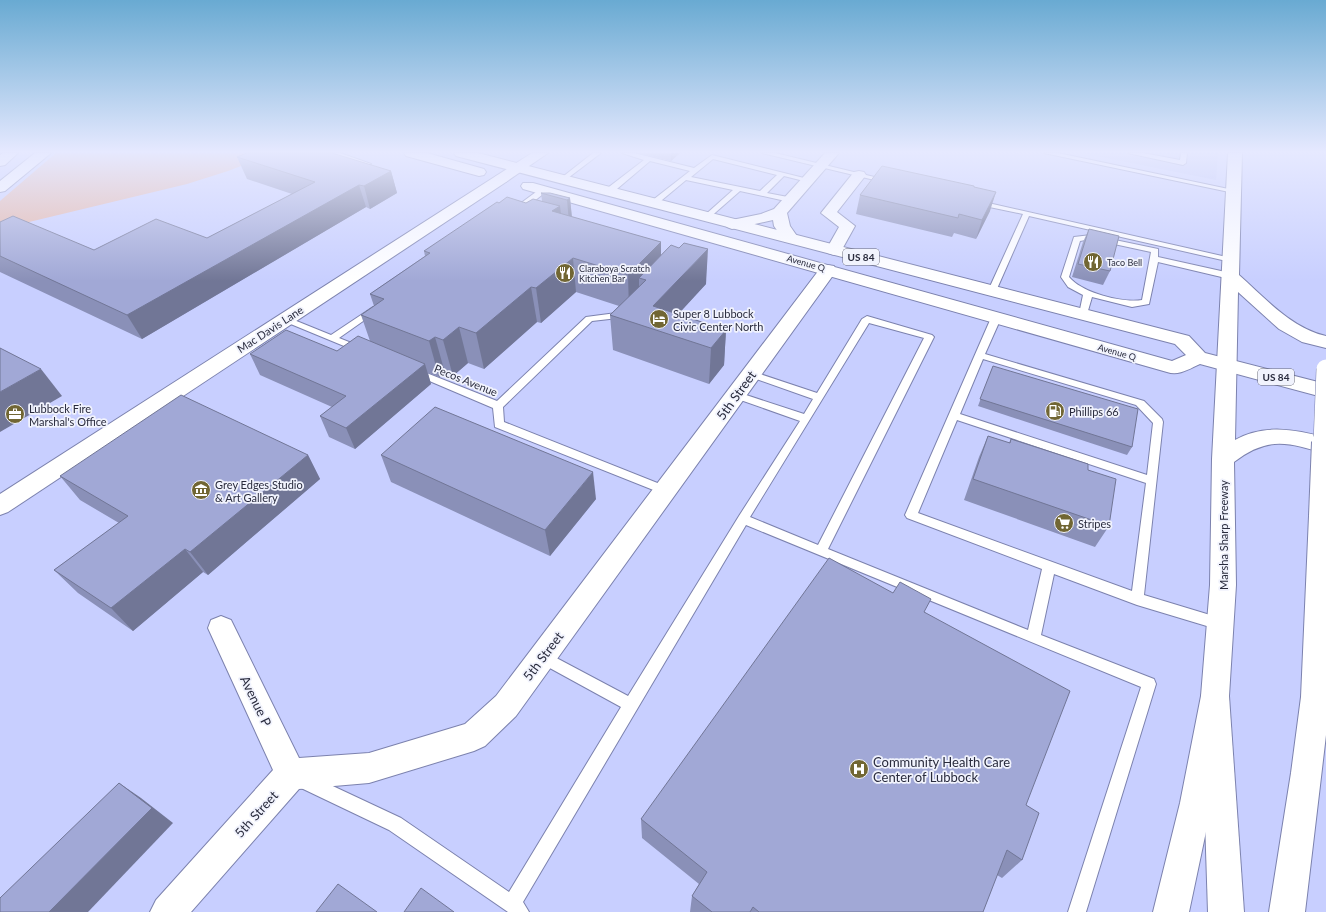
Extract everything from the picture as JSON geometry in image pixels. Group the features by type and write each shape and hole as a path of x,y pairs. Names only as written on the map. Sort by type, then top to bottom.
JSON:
{"main road":[{"name":"Mac Davis Lane","path":"0,506 475,196"},
{"name":"Avenue Q","path":"566,196 831,260 992,291 1083,314 1182,340 1198,357 1174,368 996,318 831,260 791,239 623,196"},
{"path":"732,224 765,218 779,212 794,196"},
{"name":"5th Street","path":"168,912 291,774 369,768 474,736 506,706 752,374 831,260 847,226 829,213 843,196"},
{"name":"Marsha Sharp Freeway","path":"1171,912 1196,803 1215,696 1224,585 1223,459 1234,196"},
{"path":"779,212 782,226 791,239"},
{"path":"1231,268 1285,326 1309,338 1326,342"},
{"name":"US 84","path":"1198,357 1326,391"},
{"path":"1287,912 1307,773 1315,697 1326,369"},
{"path":"1223,459 1246,443 1268,436 1298,437 1326,446"},
{"name":"Avenue P","path":"221,628 291,774"},
{"path":"1215,696 1226,912"}],"lane":[{"path":"526,217 510,214 535,196"},
{"path":"653,203 663,196"},
{"path":"708,217 731,196"},
{"path":"769,196 790,200"},
{"path":"971,200 1026,213 1231,268"},
{"path":"992,291 1026,213"},
{"path":"1154,255 1146,302 1132,304 1088,294 1071,285 1065,277 1077,239 1091,237 1154,255 1231,268"},
{"path":"1083,314 1088,294"},
{"path":"332,338 378,306"},
{"path":"498,406 588,319 631,314"},
{"path":"996,318 911,515 1049,568 1137,599 1220,624"},
{"path":"291,774 396,824 516,908 632,705 743,519 867,319 929,337 822,551"},
{"path":"286,320 368,353"},
{"path":"979,356 1140,403 1158,422 1137,599"},
{"name":"Pecos Avenue","path":"404,367 498,406 499,424 666,492"},
{"path":"752,374 820,397"},
{"path":"736,395 806,419"},
{"path":"953,416 1152,481"},
{"path":"743,519 1149,684 1077,912"},
{"path":"1033,638 1049,568"},
{"path":"542,657 632,705"}],"shaded area":[{"path":"6,196 139,196 0,229 0,201"}],"building":[{"path":"289,196 340,196 127,315 0,256 0,222 13,216 94,250 156,219 207,238"},
{"path":"551,196 560,196 570,198 567,200"},
{"path":"862,196 994,196 982,220 959,214 958,218"},
{"path":"507,197 526,203 533,199 560,206 552,211 661,242 628,275 573,258 536,288 531,287 476,333 459,327 443,340 435,337 429,341 361,315 384,299 370,294 430,253 424,251 497,202 499,203"},
{"path":"1089,229 1119,236 1110,271 1078,264"},
{"path":"684,243 708,249 653,306 726,330 711,348 610,315 646,280 639,278 671,245 679,248"},
{"path":"286,330 337,351 358,336 425,364 346,428 320,416 346,396 250,354"},
{"path":"0,348 41,369 0,392"},
{"name":"Phillips 66","path":"993,366 1138,409 1132,447 980,399"},
{"path":"181,395 308,455 190,552 185,549 111,608 54,570 128,516 60,476"},
{"path":"435,407 593,472 545,530 381,455"},
{"path":"988,436 1010,443 1011,439 1088,464 1088,470 1116,479 1109,526 973,479"},
{"name":"Community Health Care Center of Lubbock","path":"829,558 893,593 900,582 931,599 924,612 1070,691 1026,805 1039,813 1022,860 1007,850 983,912 759,912 753,907 750,912 712,912 692,896 707,872 641,819"},
{"path":"119,783 152,808 49,912 0,912 0,898"},
{"path":"338,884 377,912 316,912"},
{"path":"421,888 454,912 404,912"}],"place":[{"name":"Taco Bell","path":"1093,262"},
{"name":"Claraboya Scratch Kitchen Bar","path":"565,273"},
{"name":"Super 8 Lubbock Civic Center North","path":"659,319"},
{"name":"Phillips 66","path":"1055,411"},
{"name":"Lubbock Fire Marshal's Office","path":"15,414"},
{"name":"Grey Edges Studio & Art Gallery","path":"201,490"},
{"name":"Stripes","path":"1064,523"},
{"name":"Community Health Care Center of Lubbock","path":"859,769"}]}
